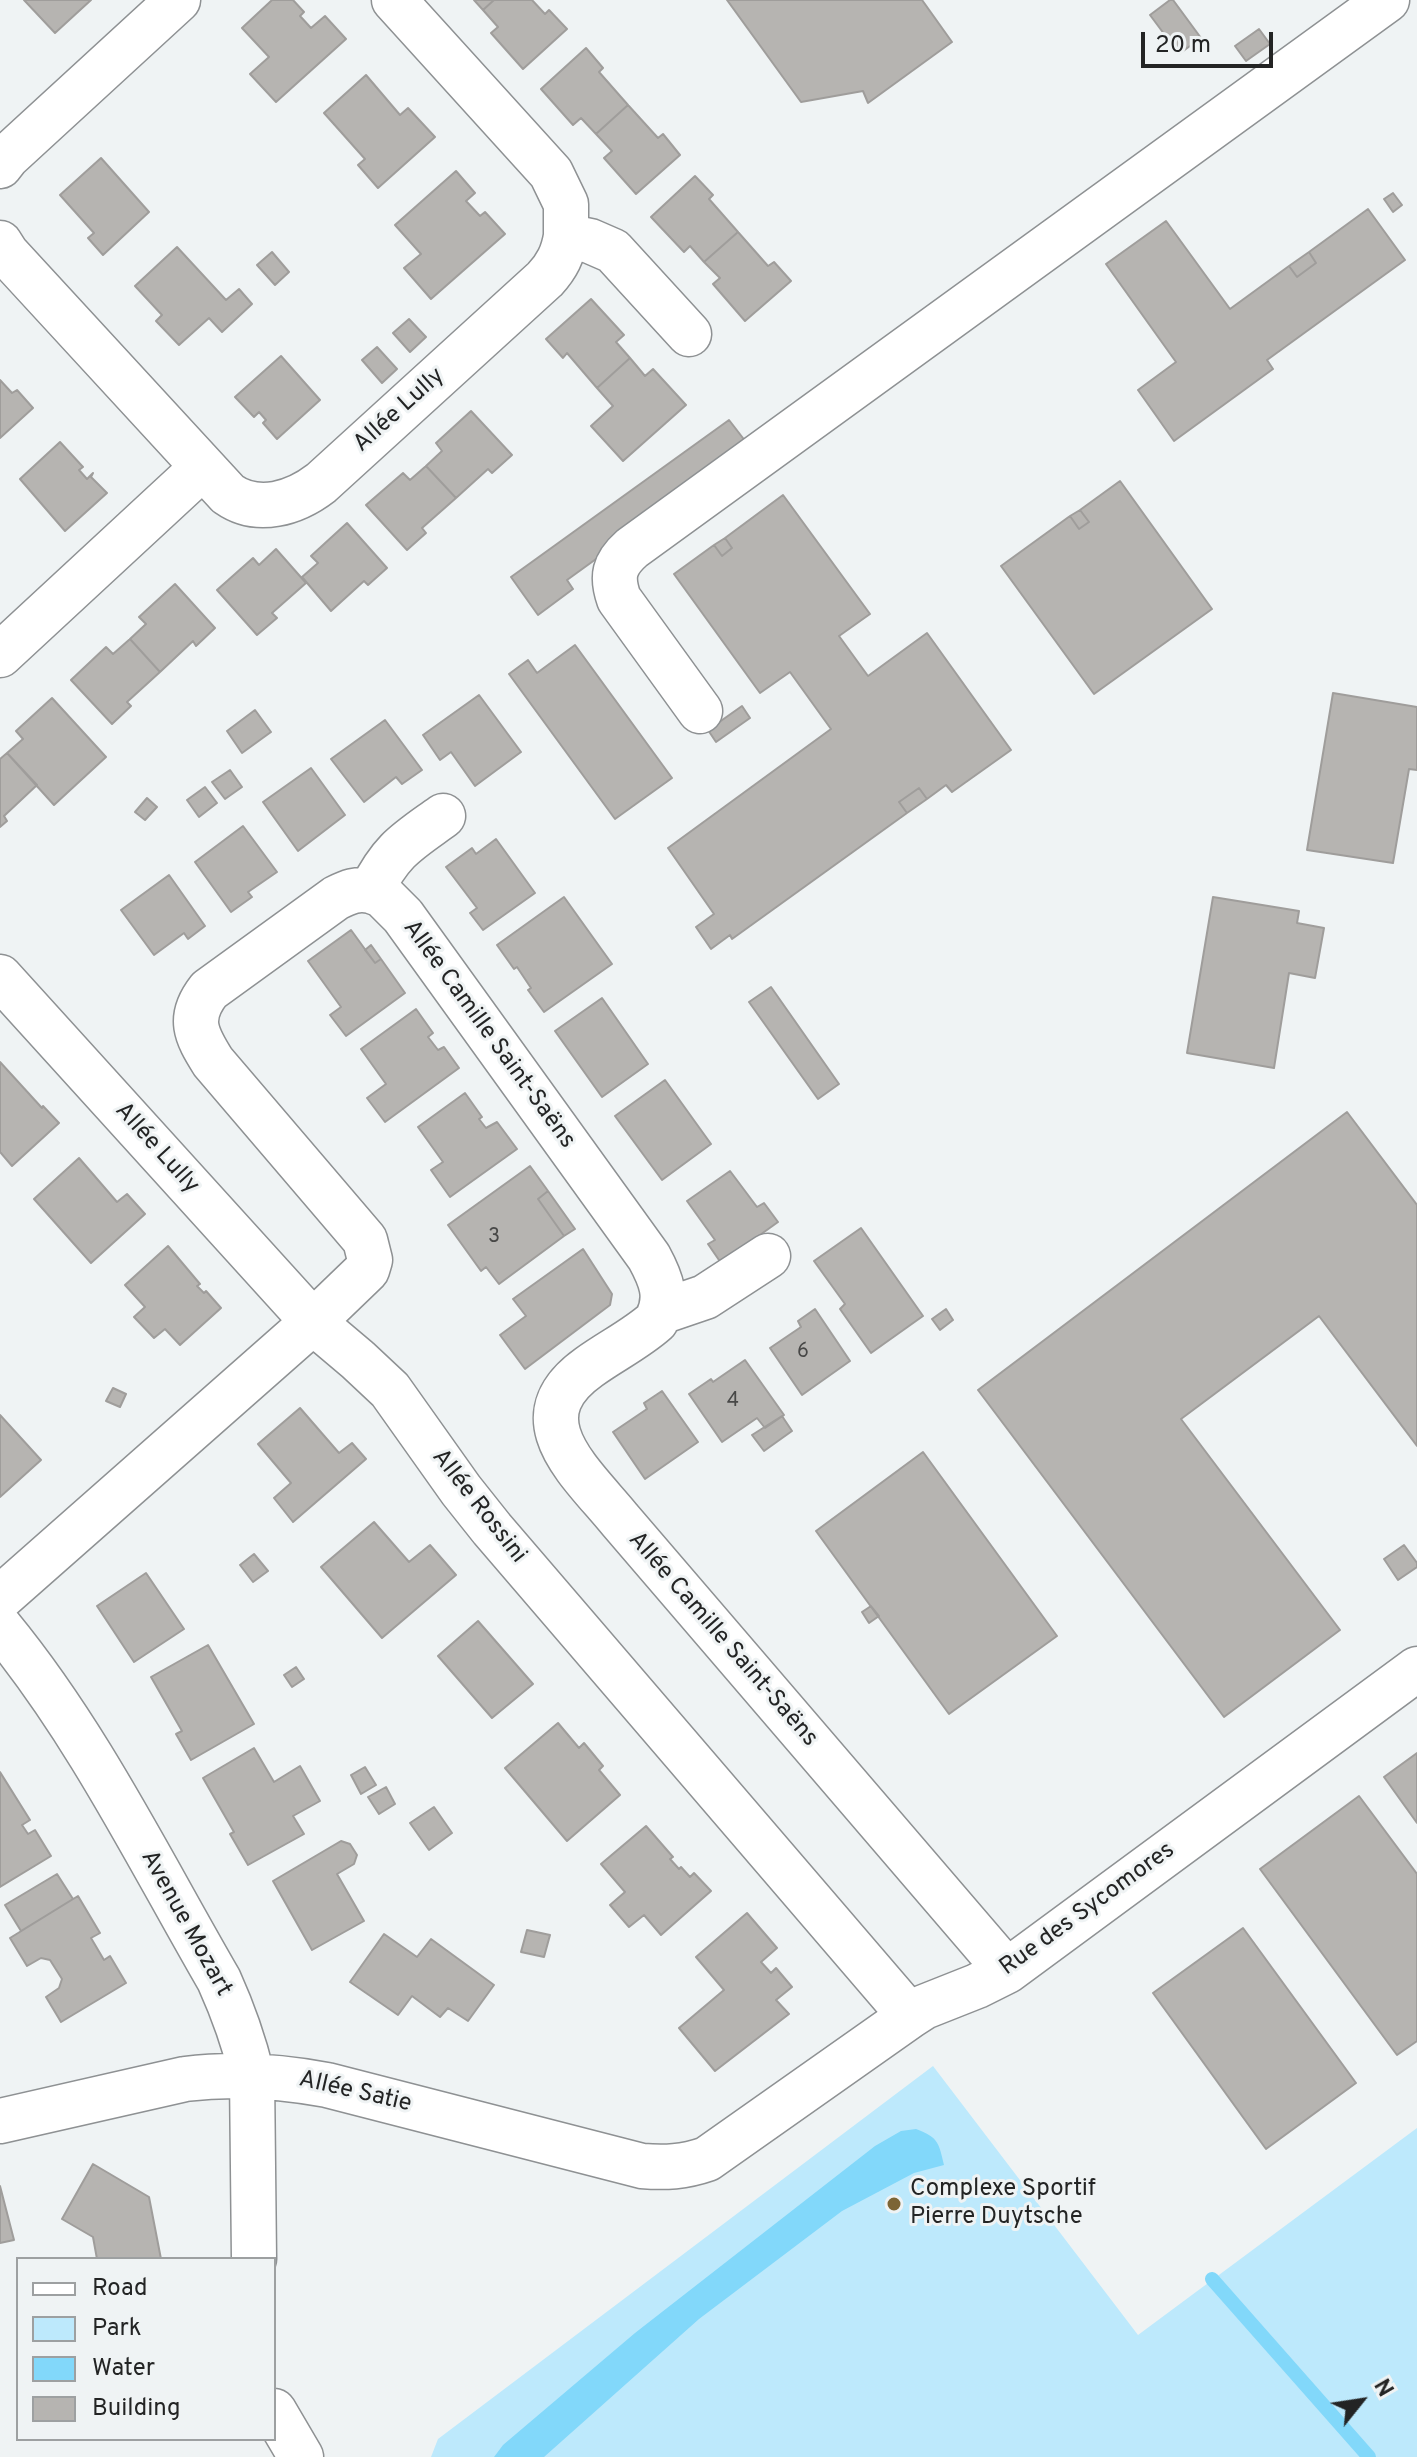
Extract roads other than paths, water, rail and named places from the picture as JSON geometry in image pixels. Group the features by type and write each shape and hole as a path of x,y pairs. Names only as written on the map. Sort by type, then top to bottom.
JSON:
{"street":[{"path":"0,166 178,0"},
{"name":"Allée Lully","path":"0,243 228,494 249,504 280,503 308,494 545,279 563,251 566,236 566,204 551,173 394,0"},
{"path":"700,711 619,599 613,578 621,557 1387,0"},
{"path":"566,236 590,241 613,251 689,334"},
{"path":"0,655 202,468"},
{"path":"0,1598 313,1322 367,1270 370,1260 365,1240 213,1062 197,1032 195,1017 199,1002 209,990 336,898 349,891 371,891 390,857 443,816"},
{"name":"Allée Camille Saint-Saëns","path":"371,891 382,895 403,916 649,1257 663,1287 661,1312"},
{"name":"Allée Lully","path":"0,977 313,1322"},
{"name":"Allée Camille Saint-Saëns","path":"768,1256 705,1297 661,1312 647,1329 574,1378 556,1408 558,1435 565,1450 620,1520 1007,1971"},
{"name":"Allée Rossini","path":"313,1322 390,1390 492,1529 910,2016"},
{"name":"Avenue Mozart","path":"0,1627 40,1679 94,1761 219,1980 238,2026 252,2075 254,2257"},
{"name":"Rue des Sycomores","path":"707,2159 924,2007 1007,1971 1417,1669"},
{"name":"Allée Satie","path":"0,2121 185,2079 252,2075 327,2085 642,2166 667,2168 707,2159"},
{"path":"276,2414 301,2457"}],"water":[{"path":"916,2129 936,2142 944,2165 914,2173 842,2211 699,2319 544,2457 494,2457 503,2445 635,2333 875,2146 901,2131"}],"waterway":[{"path":"1212,2279 1369,2457"}],"place":[{"name":"Complexe Sportif Pierre Duytsche","path":"894,2204"}]}
